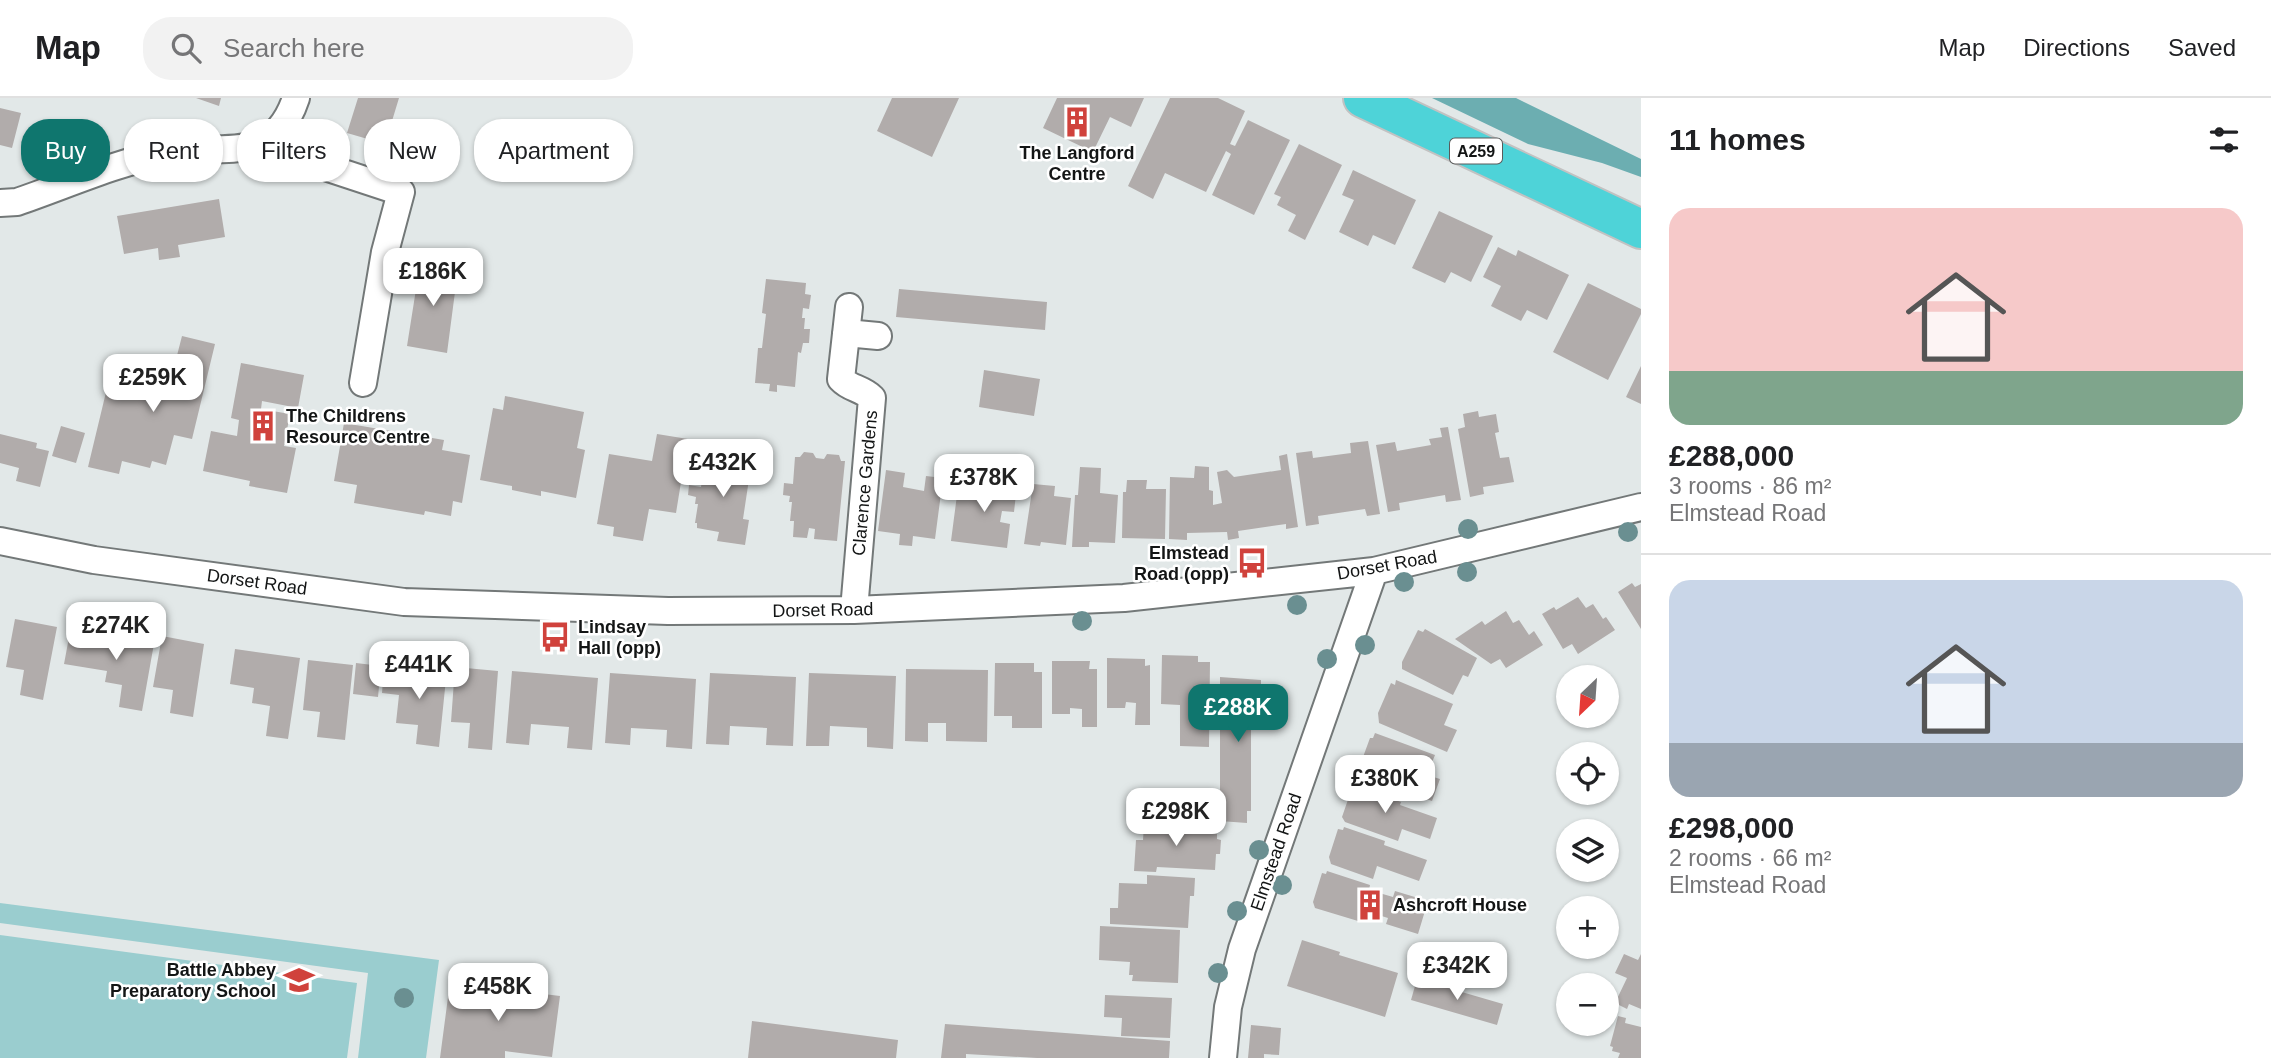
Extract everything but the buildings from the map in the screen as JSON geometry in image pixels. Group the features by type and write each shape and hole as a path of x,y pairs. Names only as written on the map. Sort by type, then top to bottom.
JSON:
{"highway":[{"name":"A259","path":"1363,98 1641,229"}],"street":[{"path":"286,119 296,98"},
{"path":"0,203 17,202 115,166 170,152 237,147"},
{"path":"350,175 401,192 385,252 363,383"},
{"name":"Clarence Gardens","path":"849,307 841,379 848,386 863,389 872,398 854,610"},
{"path":"846,333 878,337"},
{"name":"Dorset Road","path":"0,541 94,560 404,602 668,611 854,610 1124,598 1374,571 1641,507"},
{"name":"Elmstead Road","path":"1223,1058 1228,1007 1242,949 1374,571"}],"shaded area":[{"path":"1432,98 1516,98 1641,159 1641,177 1602,163 1528,144"},
{"path":"0,903 439,960 426,1058 358,1058 368,973 0,923"},
{"path":"0,935 357,983 347,1058 0,1058"}],"place":[{"name":"The Langford Centre","path":"1077,122"},
{"name":"The Childrens Resource Centre","path":"263,426"},
{"name":"Elmstead Road (opp)","path":"1252,563"},
{"name":"Lindsay Hall (opp)","path":"555,637"},
{"name":"Ashcroft House","path":"1370,905"},
{"name":"Battle Abbey Preparatory School","path":"299,980"}]}
